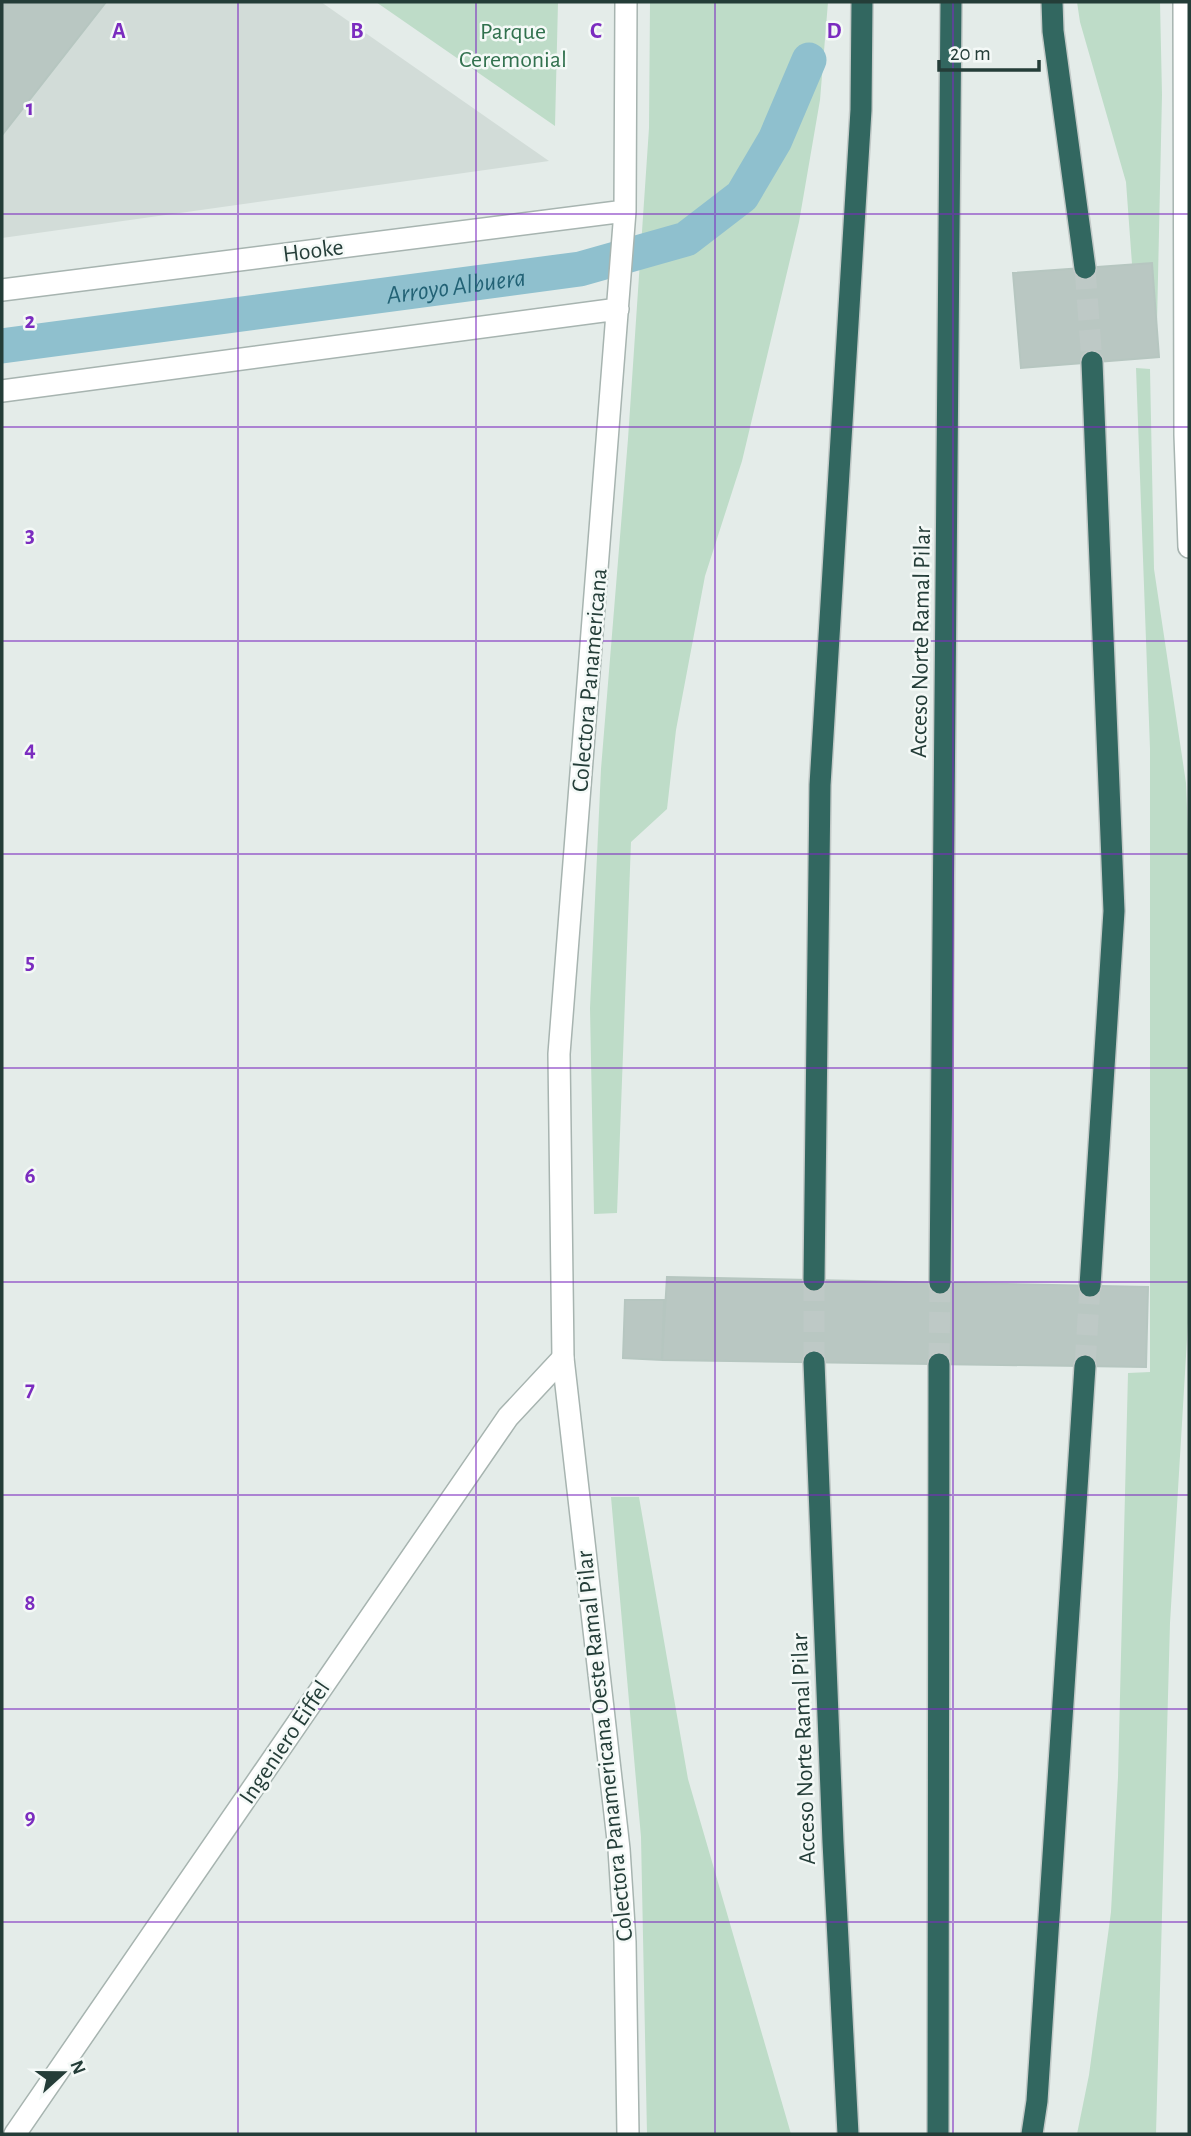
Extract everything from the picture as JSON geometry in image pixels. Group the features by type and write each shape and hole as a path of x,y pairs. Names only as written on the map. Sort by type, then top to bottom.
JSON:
{"highway":[{"path":"814,1280 820,785 861,110 862,2"},
{"name":"Acceso Norte Ramal Pilar","path":"940,1283 951,2"},
{"path":"1045,2 1053,31"},
{"path":"1052,2 1053,31 1085,268"},
{"path":"1090,1286 1114,911 1092,362"},
{"name":"Acceso Norte Ramal Pilar","path":"814,1362 833,1842 848,2134"},
{"path":"938,2134 939,1364"},
{"path":"1032,2134 1037,2101 1085,1366"}],"street":[{"name":"Colectora Panamericana","path":"563,1358 559,1054 625,214 626,2"},
{"path":"1184,2 1185,435 1189,547"},
{"name":"Hooke","path":"2,290 625,214"},
{"path":"2,391 618,303"},
{"name":"Ingeniero Eiffel","path":"15,2134 508,1417 563,1358"},
{"name":"Colectora Panamericana Oeste Ramal Pilar","path":"563,1358 619,1849 625,1942 628,2134"}],"shaded area":[{"path":"2,2 321,2 549,161 2,238"}],"green space":[{"name":"Parque Ceremonial","path":"376,2 558,2 555,126"},
{"path":"650,2 828,2 820,100 799,222 742,461 705,576 676,730 667,809 631,842 617,1213 594,1214 590,1008 601,769 628,439 649,128"},
{"path":"1077,2 1160,2 1162,95 1157,323 1152,263 1132,264 1126,182 1080,22"},
{"path":"1136,368 1150,369 1154,569 1186,783 1189,856 1189,1306 1170,1623 1156,2134 1077,2134 1089,2075 1111,1912 1118,1777 1128,1373 1150,1372 1150,749"},
{"path":"611,1497 639,1497 688,1779 791,2134 647,2134 641,1837"}],"building":[{"path":"2,2 106,2 2,135"},
{"path":"1152,263 1159,357 1021,368 1013,273"},
{"path":"667,1277 1148,1287 1146,1367 662,1360"},
{"path":"625,1300 664,1300 662,1360 623,1358"}],"waterway":[{"name":"Arroyo Albuera","path":"2,346 580,269 686,239 742,196 775,140 809,60"}],"tunnel":[{"path":"1085,268 1092,362"},
{"path":"814,1280 814,1362"},
{"path":"939,1364 940,1283"},
{"path":"1085,1366 1090,1286"}]}
